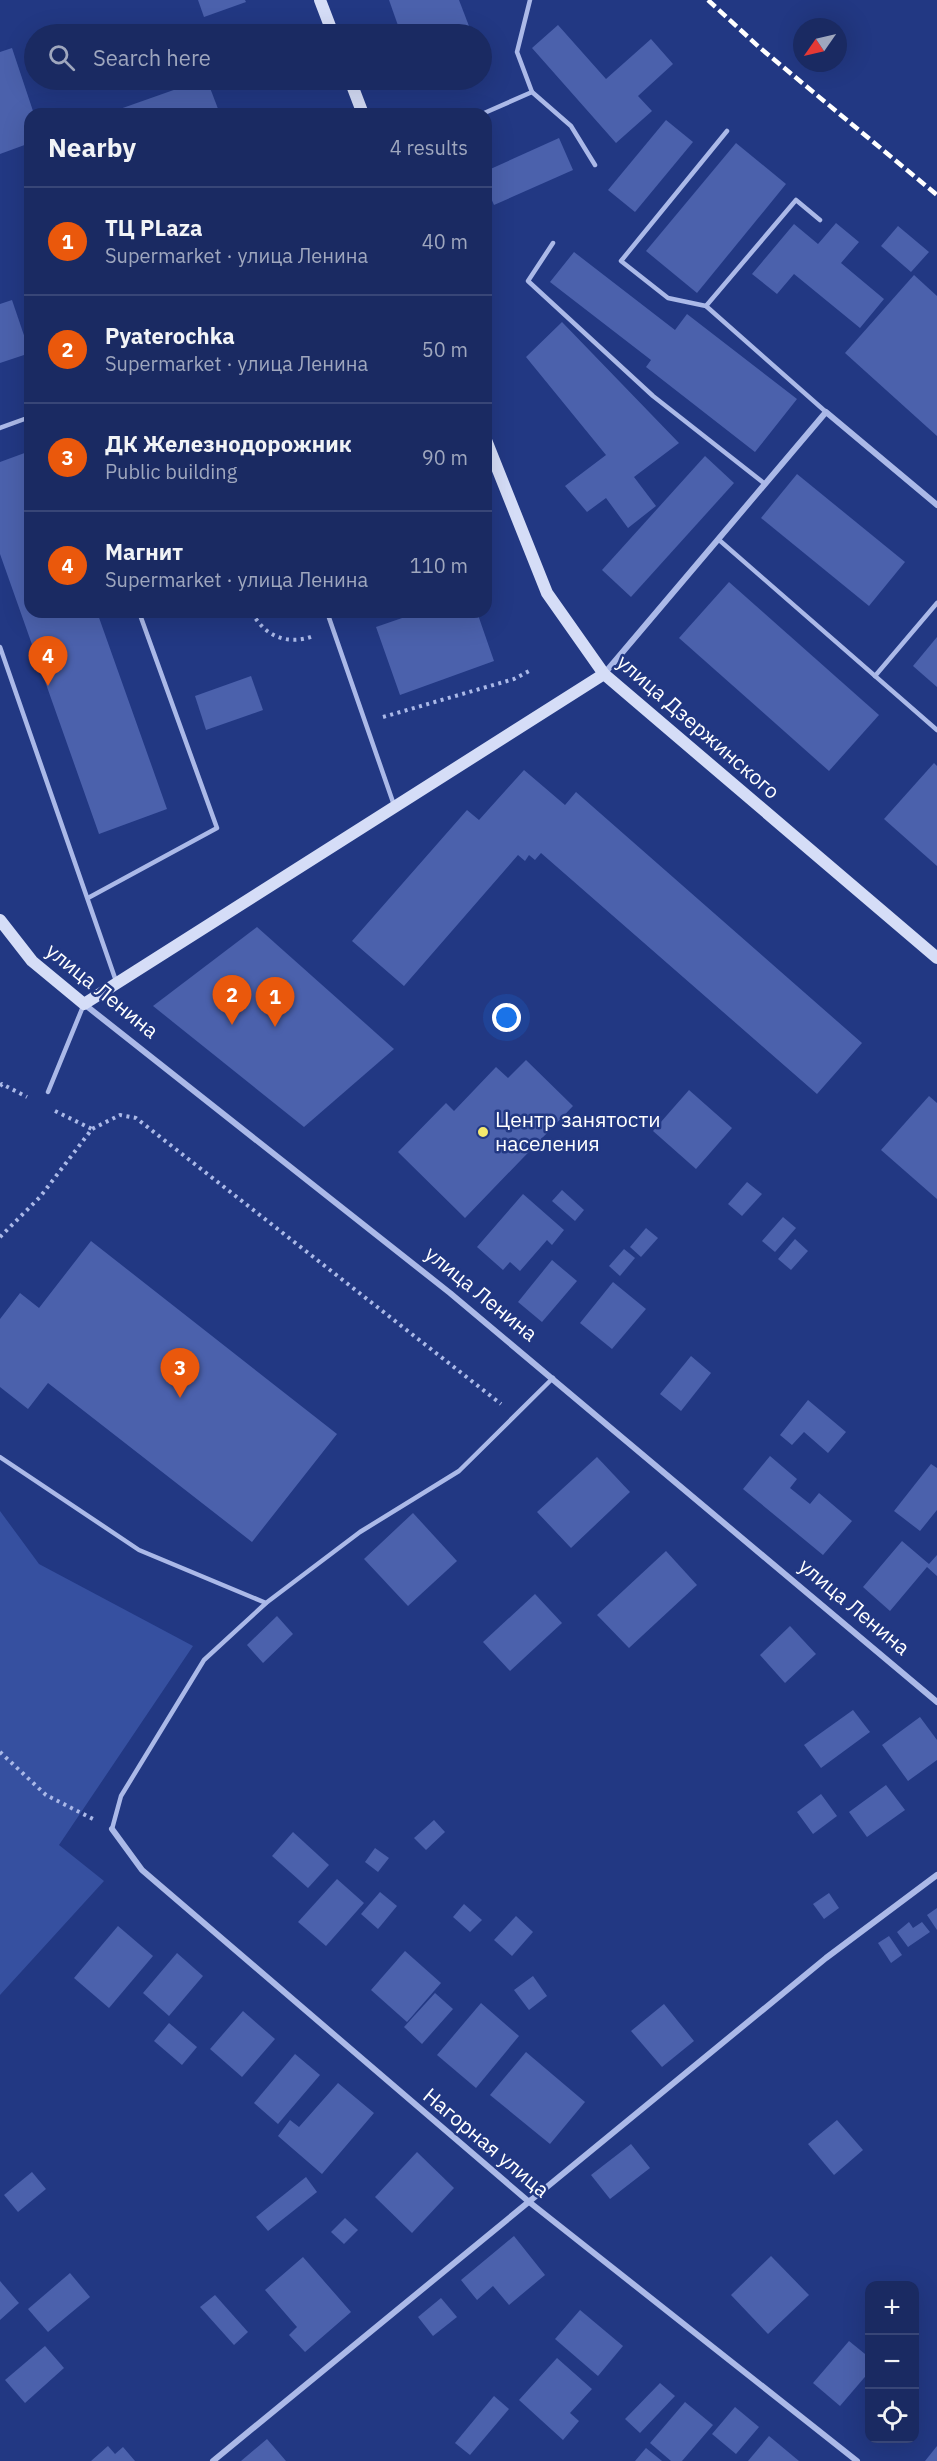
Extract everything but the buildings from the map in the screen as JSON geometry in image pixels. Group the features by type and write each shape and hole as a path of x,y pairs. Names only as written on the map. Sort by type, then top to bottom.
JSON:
{"main road":[{"path":"320,0 329,24"},
{"path":"354,90 361,108"},
{"name":"улица Дзержинского","path":"492,455 547,593 604,674 937,958"},
{"path":"84,1004 604,674"},
{"name":"улица Ленина","path":"0,920 32,961 84,1004"}],"street":[{"path":"604,674 826,412 937,505"},
{"name":"улица Ленина","path":"84,1004 450,1293 937,1702"},
{"name":"Нагорная улица","path":"112,1829 142,1870 528,2201 857,2461"},
{"path":"213,2461 826,1958 937,1875"}],"lane":[{"path":"530,0 517,52 532,92 571,126 595,165"},
{"path":"492,110 532,92"},
{"path":"727,131 621,261 668,298 706,306 826,412"},
{"path":"706,306 796,200 820,219"},
{"path":"553,243 528,281 653,396 765,484"},
{"path":"0,428 24,419"},
{"path":"718,539 937,730"},
{"path":"875,676 937,603"},
{"path":"88,898 217,828 141,618"},
{"path":"329,618 396,808"},
{"path":"0,647 117,983"},
{"path":"48,1092 84,1004"},
{"path":"112,1829 121,1796 204,1660 266,1602 360,1532 459,1471 553,1378"},
{"path":"0,1457 139,1550 266,1602"}],"path":[{"path":"255,618 257,623 271,635 288,640 307,639 333,629"},
{"path":"365,722 514,679 531,670"},
{"path":"0,1237 40,1197 92,1130 120,1115 136,1118 515,1415"},
{"path":"0,1752 46,1795 112,1829"}],"shaded area":[{"path":"0,1511 39,1564 193,1646 59,1845 104,1881 0,1995"}],"railway":[{"path":"708,0 759,47 937,195"}],"place":[{"name":"Магнит","path":"48,686"},
{"name":"Pyaterochka","path":"232,1025"},
{"name":"ТЦ PLaza","path":"275,1027"},
{"name":"Центр занятости населения","path":"483,1132"},
{"name":"ДК Железнодорожник","path":"180,1398"}]}
